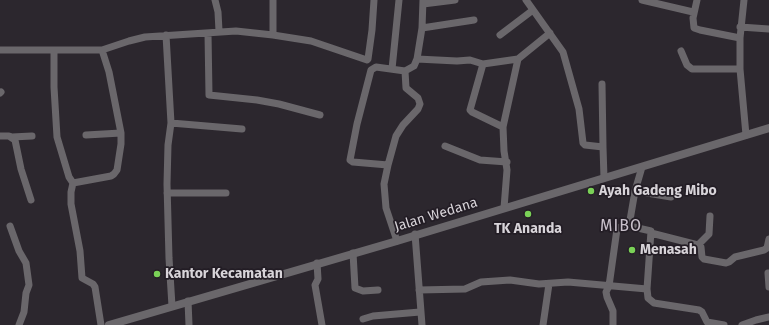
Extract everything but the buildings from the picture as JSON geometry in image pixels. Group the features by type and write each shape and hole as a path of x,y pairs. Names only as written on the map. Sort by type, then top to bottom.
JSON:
{"street":[{"path":"215,0 218,12 219,31"},
{"path":"273,0 273,34"},
{"path":"374,0 368,58 374,68"},
{"path":"392,69 399,0"},
{"path":"388,165 352,162 350,160 370,72 374,68 405,71 414,66 417,59 422,28 423,2 455,0"},
{"path":"526,0 563,52 579,109 583,143 585,145 603,147"},
{"path":"642,0 694,12"},
{"path":"697,0 692,24 695,29 740,38"},
{"path":"744,0 740,27 740,69 746,135"},
{"path":"500,35 533,10"},
{"path":"422,28 474,20"},
{"path":"740,27 769,29"},
{"path":"0,50 102,50 135,40 166,35 236,31 273,34 311,41 365,59 368,58"},
{"path":"208,33 209,95 257,100 279,104 320,115"},
{"path":"417,59 457,61 470,60 483,64 518,59 550,33"},
{"path":"166,35 171,123 168,145 167,193 172,306"},
{"path":"54,50 54,87 57,137 69,177 73,183"},
{"path":"73,183 111,176 116,170 121,147 121,133 109,72 102,50"},
{"path":"681,51 689,67 692,69 740,69"},
{"path":"504,208 508,173 504,151 503,127 518,59"},
{"path":"483,64 470,110 503,127"},
{"path":"397,241 386,208 384,184 398,133 403,125 418,109 420,104 418,98 406,86 405,71"},
{"path":"602,84 604,178"},
{"path":"171,123 242,129"},
{"name":"Jalan Wedana","path":"109,325 131,322 188,301 397,241 769,128"},
{"path":"86,135 121,133"},
{"path":"0,136 32,136"},
{"path":"12,137 16,142 21,169 31,200"},
{"path":"445,146 480,160 507,162"},
{"path":"629,226 635,191 642,167"},
{"path":"73,183 70,192 71,204 80,251 82,278 93,284 95,288 101,325"},
{"path":"635,191 671,197"},
{"path":"167,193 226,193"},
{"path":"698,245 709,234 710,216"},
{"path":"10,226 19,251 26,263 29,285 26,293 24,312 19,325"},
{"path":"613,325 613,311 606,295 609,286 617,229 622,226 648,230 651,233 698,245 701,247 702,257 704,259 727,263 735,256 764,250 769,239"},
{"path":"651,233 647,289 648,298 651,302 699,310 702,312 706,323 724,325"},
{"path":"416,234 422,325"},
{"path":"352,253 355,288 363,291 378,290"},
{"path":"316,264 318,279 315,285 322,325"},
{"path":"768,273 769,287"},
{"path":"419,290 466,289 481,282 504,280 520,280 539,284 568,282 647,289"},
{"path":"543,325 549,284"},
{"path":"188,301 189,325"},
{"path":"363,319 373,316 420,312"},
{"path":"742,325 769,317"}],"place":[{"name":"Ayah Gadeng Mibo","path":"591,191"},
{"name":"TK Ananda","path":"528,214"},
{"name":"Menasah","path":"632,250"},
{"name":"Kantor Kecamatan","path":"157,274"}],"district":[{"name":"MIBO","path":"621,227"}]}
